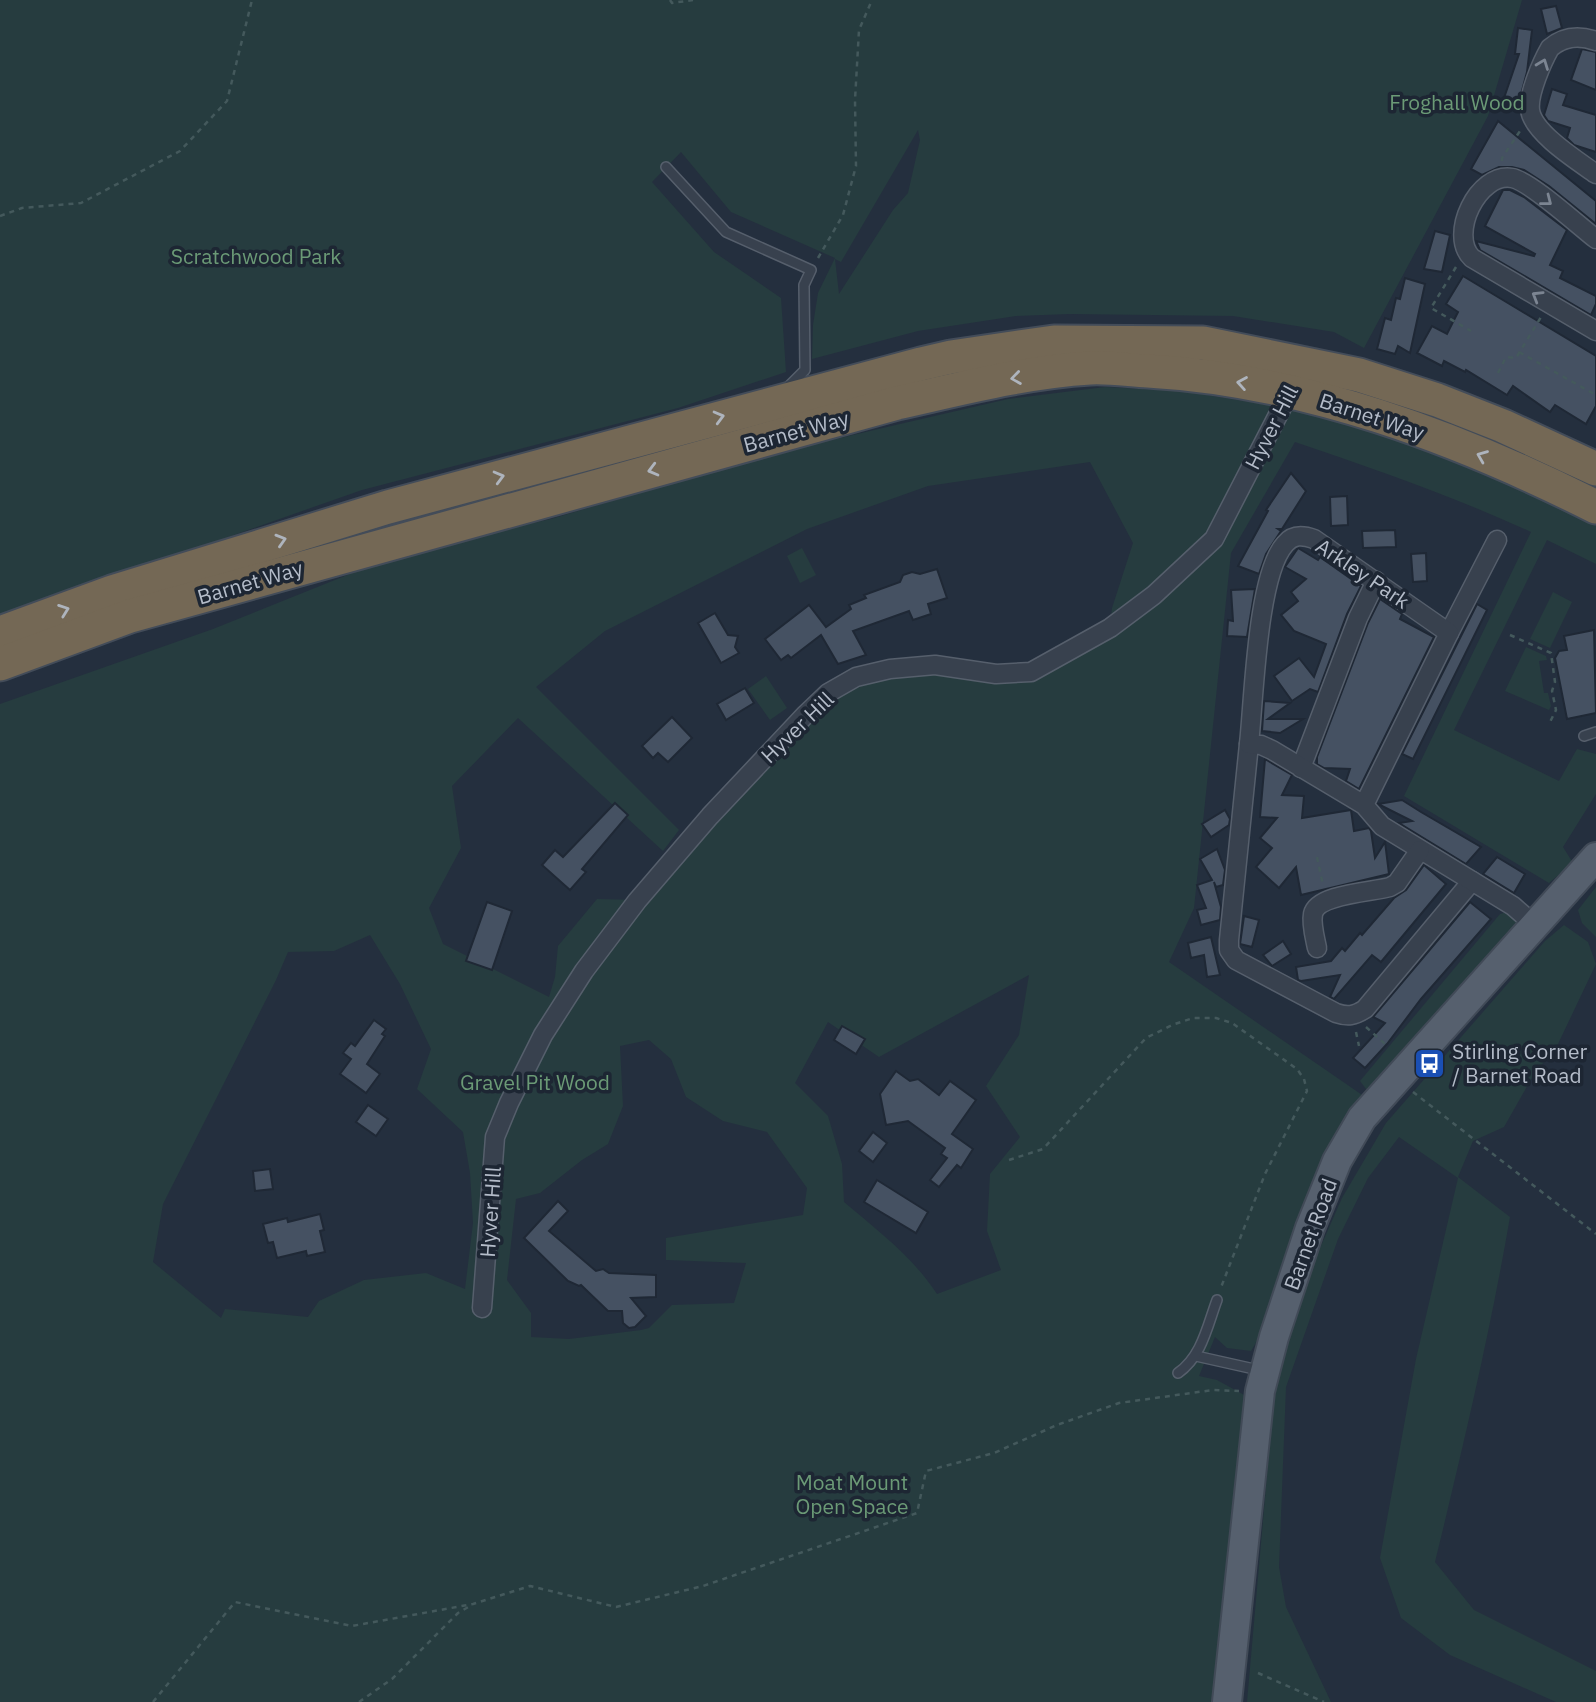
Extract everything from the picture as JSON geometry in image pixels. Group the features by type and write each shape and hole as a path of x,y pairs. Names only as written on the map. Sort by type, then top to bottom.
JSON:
{"highway":[{"name":"Barnet Way","path":"0,633 112,593 388,507 774,402 825,382 951,357 1054,342 1105,340 1203,343 1309,363 1359,375 1437,400 1596,468"},
{"name":"Barnet Way","path":"0,664 130,616 897,403 1007,379 1091,368 1187,373 1291,391 1373,413 1545,481 1596,507"}],"main road":[{"name":"Barnet Road","path":"1227,1702 1263,1381 1274,1337 1310,1228 1337,1160 1362,1118 1596,857"}],"street":[{"path":"1596,41 1566,38 1550,48 1530,99 1532,117 1541,130 1596,174"},
{"path":"1596,239 1526,184 1505,178 1491,182 1472,202 1463,236 1463,246 1467,253 1596,331"},
{"name":"Hyver Hill","path":"482,1308 495,1138 509,1103 542,1035 584,971 637,901 710,816 828,693 856,677 890,668 936,665 996,674 1031,672 1110,628 1154,595 1214,539 1291,391 1297,374 1309,363"},
{"name":"Arkley Park","path":"1353,1016 1336,1013 1236,960 1229,950 1269,576 1284,545 1291,538 1299,536 1314,539 1449,633"},
{"path":"1364,805 1497,540"},
{"path":"1301,768 1357,618 1377,581"},
{"path":"1250,744 1272,750 1364,805 1382,825 1513,906 1536,926"},
{"path":"1317,948 1312,916 1316,906 1325,900 1390,887 1397,883 1420,850"},
{"path":"1353,1016 1365,1009 1472,881"}],"lane":[{"path":"666,167 726,232 811,270 804,285 805,370 774,402"},
{"path":"805,370 825,382"},
{"path":"1584,736 1596,732"},
{"path":"1178,1373 1196,1356 1217,1300"},
{"path":"1196,1356 1263,1381"}],"path":[{"path":"0,216 22,208 81,203 180,151 227,101 252,0"},
{"path":"670,0 673,3 693,0"},
{"path":"811,270 843,215 856,166 855,100 859,30 872,0"},
{"path":"1505,178 1502,158 1532,117"},
{"path":"1467,253 1431,308 1471,331"},
{"path":"1498,373 1506,357 1516,358 1549,303"},
{"path":"1519,352 1596,395"},
{"path":"1510,635 1551,653 1555,682 1552,691 1556,710 1549,724"},
{"path":"1318,858 1325,900"},
{"path":"1353,1016 1385,1044"},
{"path":"1009,1160 1043,1149 1146,1038 1193,1018 1216,1018 1232,1023 1297,1069 1304,1079 1307,1091 1265,1174 1217,1300"},
{"path":"1396,1079 1596,1234"},
{"path":"153,1702 234,1602 352,1626 473,1604 530,1586 616,1607 703,1586 917,1513 926,1471 995,1453 1056,1425 1119,1403 1213,1391 1263,1381"},
{"path":"359,1702 392,1679 458,1613 473,1604"},
{"path":"1258,1673 1324,1702"}],"green space":[{"path":"0,0 1522,0 1488,116 1364,348 1334,332 1233,316 1070,314 1016,316 918,331 812,359 818,293 835,258 731,212 681,152 652,182 714,252 781,298 786,372 678,408 362,490 0,617","holes":["918,130 920,140 908,193 893,210 839,294 835,259 841,262"]},
{"name":"Moat Mount Open Space","path":"1105,387 1182,391 1312,412 1438,451 1544,498 1596,525 1596,564 1547,540 1454,730 1559,781 1577,749 1596,754 1596,794 1563,847 1573,863 1549,883 1404,796 1531,532 1414,484 1295,442 1231,553 1194,908 1169,962 1368,1099 1269,1321 1251,1351 1227,1348 1215,1337 1199,1376 1217,1380 1246,1396 1231,1516 1215,1702 0,1702 0,704 213,629 407,551 551,519 767,455 1008,399","holes":["1090,462 1133,543 1112,608 1110,628 1031,672 890,669 806,714 637,900 597,899 558,946 555,977 549,997 443,944 429,908 461,848 452,786 518,718 663,851 679,830 536,687 605,631 807,529 928,486","370,935 400,984 431,1049 417,1089 463,1132 470,1173 473,1223 465,1289 426,1273 364,1280 319,1301 308,1317 225,1309 221,1318 153,1262 163,1204 288,952 334,951","1029,975 1019,1035 986,1086 1020,1137 990,1174 987,1231 1001,1270 937,1294 906,1256 844,1202 842,1164 828,1116 795,1083 828,1022 879,1057","649,1040 671,1059 686,1097 723,1121 767,1132 807,1188 803,1215 666,1238 666,1260 746,1263 734,1303 672,1305 649,1328 641,1330 569,1339 531,1337 531,1313 507,1280 516,1199 540,1193 582,1160 608,1144 623,1106 620,1046"]},
{"path":"802,548 816,575 800,583 787,556"},
{"path":"1553,592 1572,602 1550,648 1530,639"},
{"path":"1526,647 1546,656 1547,660 1539,661 1544,693 1548,693 1551,706 1549,710 1505,691"},
{"path":"766,676 787,708 770,720 748,689"},
{"path":"1596,887 1596,937 1582,923 1578,910"},
{"path":"1510,911 1519,921 1375,1090 1366,1089 1360,1081 1500,914"},
{"path":"1564,925 1588,942 1596,964 1558,1044 1533,1076 1504,1127 1473,1141 1458,1177 1510,1217 1485,1347 1435,1562 1474,1610 1596,1671 1596,1702 1556,1702 1450,1655 1401,1618 1380,1558 1416,1359 1458,1178 1399,1137 1368,1178 1338,1239 1286,1387 1279,1567 1286,1607 1331,1702 1247,1702 1273,1407 1283,1350 1302,1289 1342,1198 1386,1123 1545,941"}],"building":[{"path":"1556,6 1562,28 1547,34 1541,9"},
{"path":"1518,28 1532,30 1527,72 1519,102 1504,98 1519,54 1515,54"},
{"path":"1582,49 1596,52 1596,90 1571,80"},
{"path":"1552,89 1567,94 1563,105 1596,115 1596,152 1574,145 1567,138 1570,128 1548,121 1544,115"},
{"path":"1498,121 1596,201 1596,224 1549,186 1524,170 1499,167 1482,175 1471,169"},
{"path":"1503,190 1510,190 1524,197 1567,230 1550,265 1563,271 1560,278 1596,296 1591,315 1480,250 1476,241 1534,256 1535,254 1485,226"},
{"path":"1435,231 1450,235 1442,272 1424,269"},
{"path":"1463,276 1596,356 1596,406 1586,424 1555,405 1550,412 1513,386 1507,395 1466,370 1465,372 1444,361 1442,366 1417,353 1432,326 1447,334 1458,312 1446,304"},
{"path":"1405,278 1425,284 1410,353 1398,346 1395,354 1377,349 1385,318 1391,320 1396,298 1400,299"},
{"path":"1291,473 1306,491 1282,529 1278,529 1281,531 1266,554 1259,574 1238,566 1268,511 1266,510"},
{"path":"1347,496 1348,525 1331,526 1330,497"},
{"path":"1395,530 1396,547 1363,548 1362,531"},
{"path":"1298,548 1318,560 1320,557 1361,586 1347,614 1318,692 1310,689 1292,701 1274,676 1299,658 1314,677 1326,644 1294,631 1281,615 1298,601 1291,592 1306,579 1285,567"},
{"path":"1426,553 1427,581 1413,582 1411,554"},
{"path":"937,569 947,598 928,604 931,614 913,620 909,611 853,631 866,655 838,664 821,635 791,658 788,655 781,660 765,639 809,605 826,627 851,609 849,605 866,598 864,595 900,582 903,575"},
{"path":"1255,589 1247,637 1227,636 1228,620 1233,621 1231,590"},
{"path":"1380,599 1402,614 1400,619 1434,637 1359,789 1346,781 1350,769 1324,768 1317,764 1317,757 1368,623"},
{"path":"1477,604 1487,610 1413,759 1402,754"},
{"path":"715,613 728,635 738,636 735,647 739,653 721,663 698,623"},
{"path":"1594,630 1596,713 1567,719 1555,658 1559,651 1567,650 1564,636"},
{"path":"745,688 754,703 726,720 717,704"},
{"path":"1264,701 1290,703 1268,719 1303,719 1280,733 1262,731"},
{"path":"672,717 692,738 668,762 658,753 653,758 642,746"},
{"path":"1265,759 1292,775 1282,795 1304,796 1302,818 1351,810 1354,831 1369,828 1371,831 1375,858 1385,842 1389,874 1301,895 1296,867 1279,888 1256,867 1272,848 1260,838 1277,818 1260,817"},
{"path":"1402,800 1481,847 1466,864 1399,823 1412,821 1378,804"},
{"path":"615,803 628,815 582,869 586,872 570,890 542,865 555,850 563,857"},
{"path":"1225,810 1230,819 1229,825 1211,837 1202,824"},
{"path":"1217,849 1225,870 1223,885 1216,887 1214,882 1221,907 1220,920 1201,925 1197,910 1206,908 1197,885 1212,880 1200,859"},
{"path":"1497,857 1525,874 1514,893 1483,874"},
{"path":"1424,865 1446,884 1381,962 1372,955 1334,999 1330,997 1340,975 1298,980 1296,967 1331,961 1342,948 1345,951 1394,898 1406,890"},
{"path":"487,902 512,911 492,970 466,961"},
{"path":"1470,902 1491,919 1365,1068 1353,1058 1385,1023 1373,1017"},
{"path":"1244,916 1259,920 1252,947 1240,944"},
{"path":"1211,937 1220,975 1207,977 1204,955 1191,958 1188,943"},
{"path":"1283,941 1291,954 1272,966 1263,955"},
{"path":"374,1020 386,1029 382,1034 385,1036 367,1064 380,1074 366,1093 340,1074 351,1059 343,1053 351,1043 355,1046"},
{"path":"842,1026 865,1039 856,1054 834,1040"},
{"path":"896,1071 910,1081 918,1079 939,1095 950,1081 976,1100 952,1134 973,1149 961,1168 957,1165 939,1187 930,1180 947,1158 941,1154 945,1148 908,1121 886,1125 880,1094"},
{"path":"368,1105 388,1119 376,1136 356,1122"},
{"path":"873,1132 887,1143 873,1162 859,1151"},
{"path":"270,1169 273,1189 255,1191 253,1171"},
{"path":"877,1180 928,1212 916,1233 864,1202"},
{"path":"558,1201 568,1211 549,1231 596,1271 603,1269 609,1273 656,1275 656,1297 631,1298 646,1316 635,1327 629,1328 623,1323 622,1311 608,1311 581,1285 568,1281 524,1238"},
{"path":"320,1214 324,1230 320,1231 325,1252 307,1256 306,1251 277,1258 273,1242 268,1243 263,1224 287,1218 288,1222"}],"place":[{"name":"Stirling Corner / Barnet Road","path":"1429,1063"}],"park label":[{"name":"Froghall Wood","path":"1457,102"},
{"name":"Scratchwood Park","path":"256,256"},
{"name":"Gravel Pit Wood","path":"535,1082"}]}
